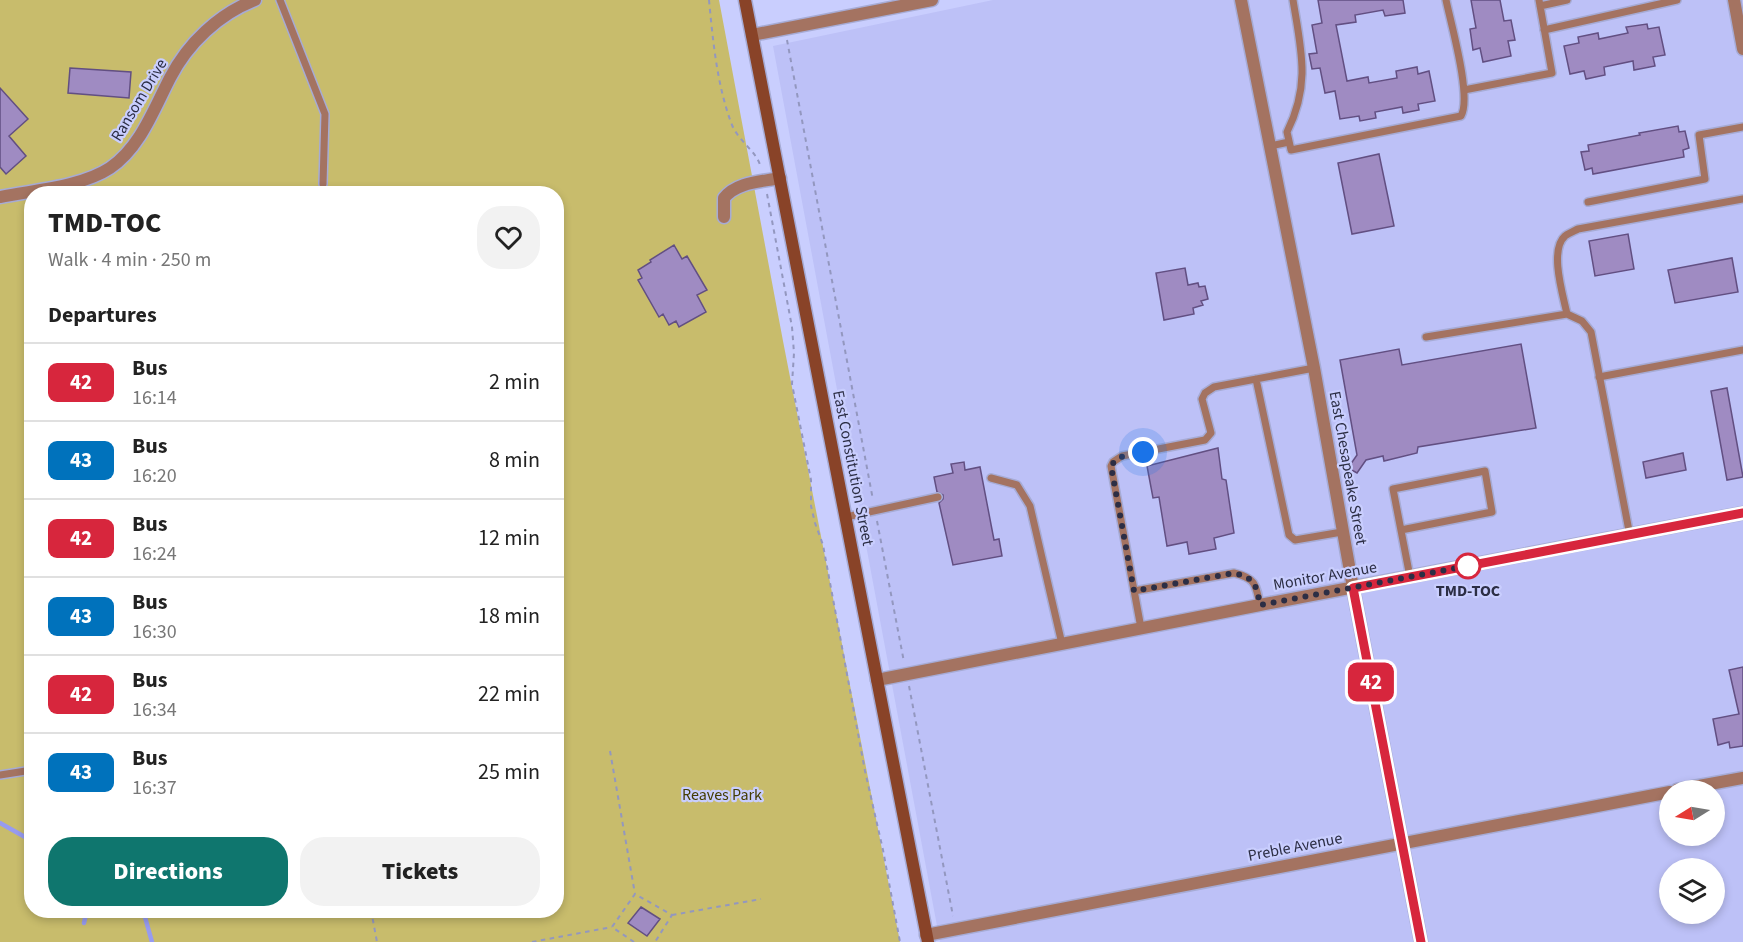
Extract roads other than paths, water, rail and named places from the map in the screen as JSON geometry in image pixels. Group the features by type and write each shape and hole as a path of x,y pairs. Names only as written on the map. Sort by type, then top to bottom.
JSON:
{"main road":[{"name":"East Constitution Street","path":"745,0 927,939"}],"street":[{"name":"Ransom Drive","path":"56,186 95,176 111,167 127,153 141,135 171,75 193,44 218,20 236,8 255,0"},
{"path":"752,35 932,0"},
{"name":"East Chesapeake Street","path":"1241,0 1314,368 1342,532 1421,942"},
{"path":"1734,0 1743,49"},
{"path":"724,217 724,198 729,192 736,188 780,178"},
{"name":"Ransom Drive","path":"0,197 24,192"},
{"name":"Monitor Avenue","path":"877,680 1743,513"},
{"path":"1725,781 1743,778"},
{"name":"Preble Avenue","path":"927,939 956,930 1659,794"}],"lane":[{"path":"280,0 325,114 323,184"},
{"path":"1293,0 1304,77 1296,112 1287,132 1291,150 1461,116 1464,90 1446,0"},
{"path":"1464,90 1551,73 1539,3 1567,0"},
{"path":"1544,30 1677,0"},
{"path":"1588,202 1705,179 1699,135 1743,127"},
{"path":"1270,146 1289,142"},
{"path":"1567,314 1557,248 1565,236 1578,229 1743,199"},
{"path":"1426,337 1567,314 1581,321 1591,332 1630,536"},
{"path":"1599,377 1743,350"},
{"path":"1141,628 1111,466 1113,462 1122,456 1205,440 1211,432 1202,399 1205,393 1214,387 1314,368"},
{"path":"1256,379 1289,535 1295,540 1342,532"},
{"path":"1401,530 1492,512 1485,471 1393,489 1410,577"},
{"path":"991,478 1017,485 1030,506 1062,644"},
{"path":"846,517 938,497"},
{"path":"1134,591 1234,573 1247,576 1257,586 1260,605"},
{"path":"0,775 24,771"}],"waterway":[{"path":"0,823 24,836"},
{"path":"84,923 85,918"},
{"path":"145,918 152,942"}],"place":[{"name":"TMD-TOC","path":"1468,566"}],"park label":[{"name":"Reaves Park","path":"722,795"}]}
